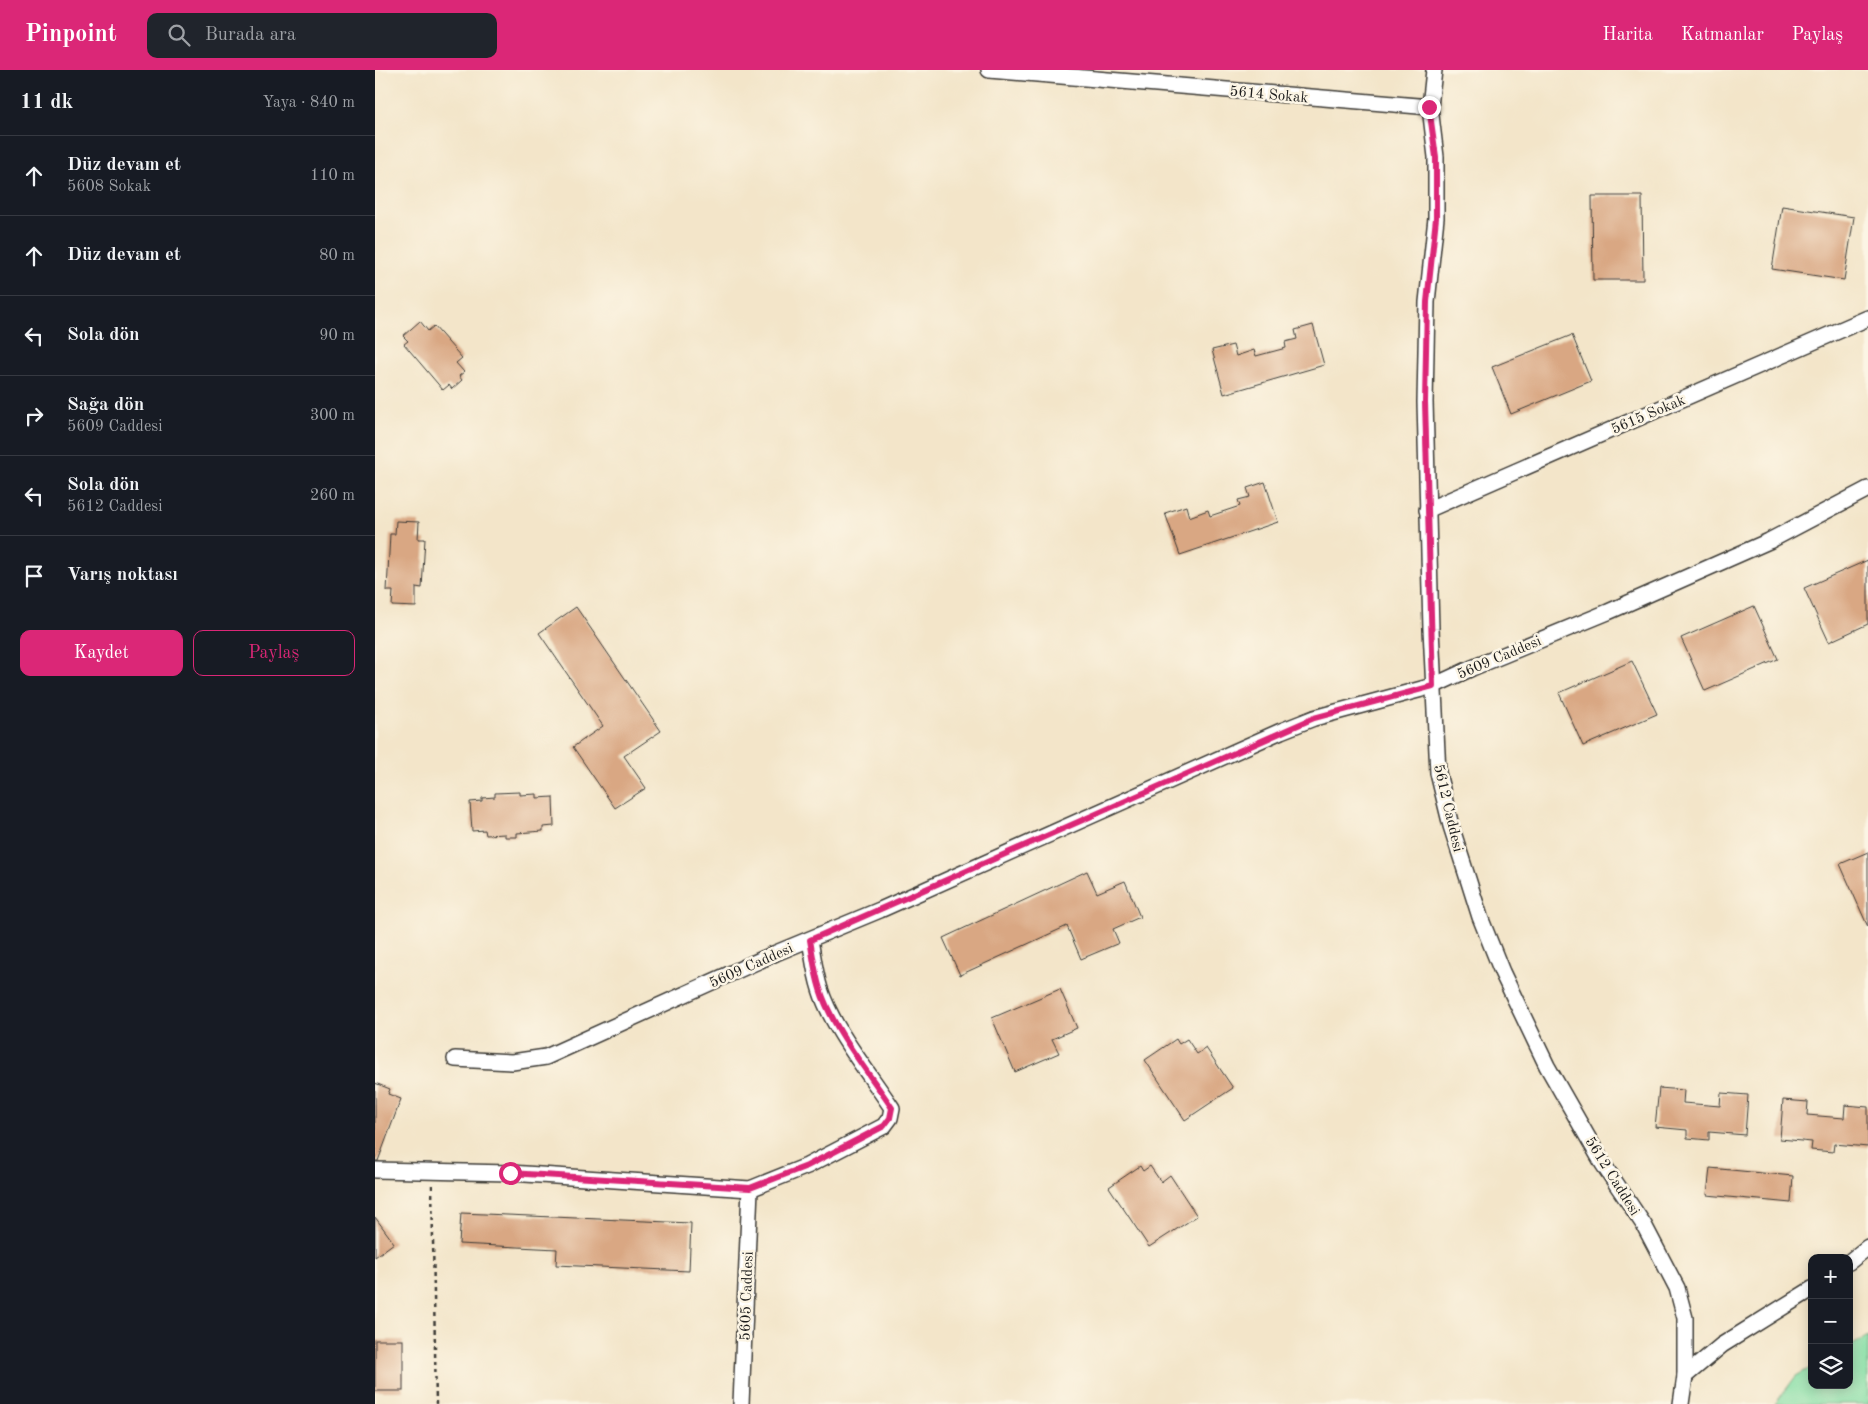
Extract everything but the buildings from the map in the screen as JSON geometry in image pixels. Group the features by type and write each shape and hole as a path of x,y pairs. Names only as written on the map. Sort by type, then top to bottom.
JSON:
{"street":[{"name":"5614 Sokak","path":"989,70 1429,107"},
{"name":"5612 Caddesi","path":"1434,70 1429,107 1436,157 1436,218 1427,302 1425,402 1433,686 1439,773 1451,826 1480,917 1502,972 1547,1066 1603,1164 1644,1225 1677,1288 1685,1318 1685,1376 1681,1404"},
{"name":"5615 Sokak","path":"1427,510 1868,318"},
{"name":"5609 Caddesi","path":"455,1059 512,1062 546,1057 776,953 810,940 1314,718 1433,686 1609,612 1769,541 1868,489"},
{"path":"375,1170 510,1173 750,1188 824,1158 884,1126 890,1118 892,1108 837,1027 827,1008 820,989 810,940"},
{"name":"5605 Caddesi","path":"741,1404 750,1188"},
{"path":"1853,1259 1868,1247"},
{"path":"1685,1376 1722,1345 1808,1291"}],"path":[{"path":"431,1171 436,1404"}],"green space":[{"path":"1868,1336 1868,1404 1775,1404 1796,1376 1808,1369 1808,1389 1853,1389 1853,1345"}],"route":[{"path":"510,1173 750,1188 807,1166 858,1141 884,1126 890,1118 892,1108 837,1027 827,1008 820,989 810,940 1281,731 1314,718 1433,686 1425,402 1427,302 1436,218 1436,157 1429,107"}]}
